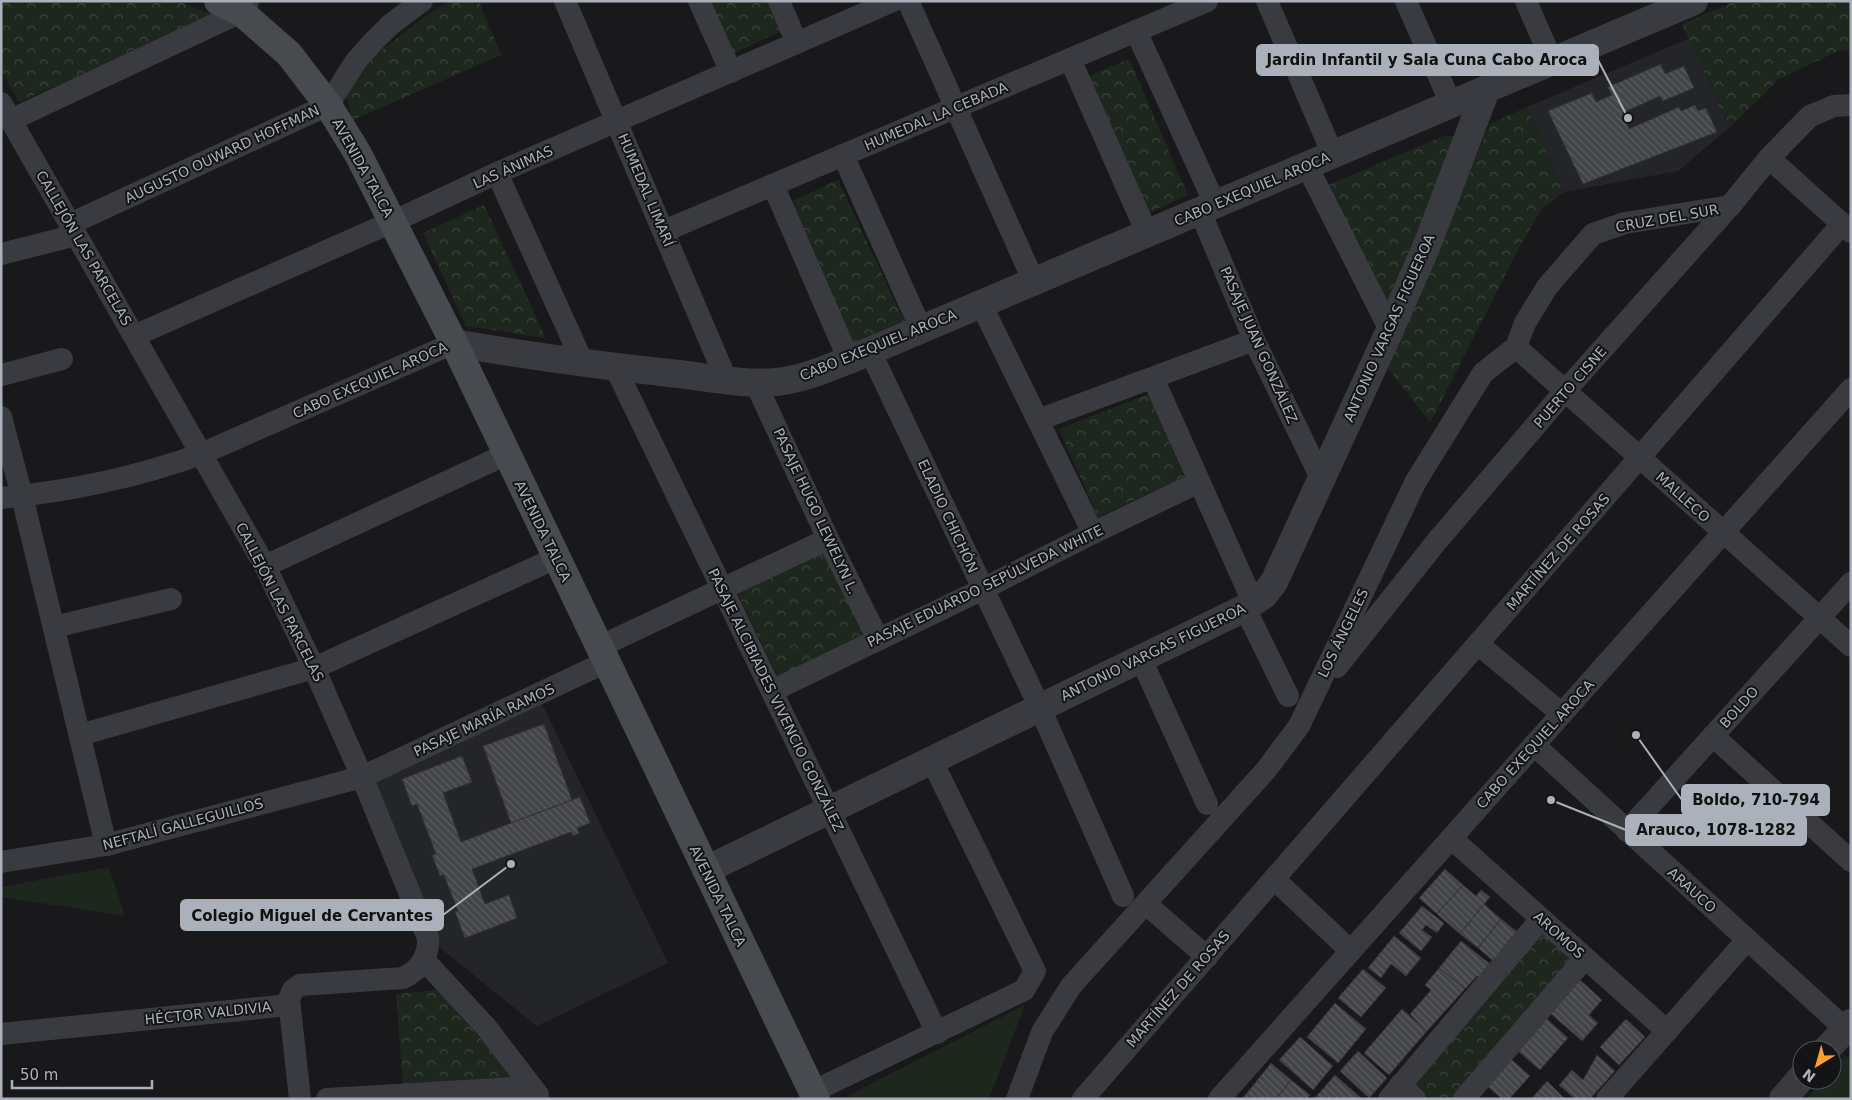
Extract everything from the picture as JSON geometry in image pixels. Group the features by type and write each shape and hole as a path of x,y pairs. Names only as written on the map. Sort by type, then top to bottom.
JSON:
{"main road":[{"name":"AVENIDA TALCA","path":"236,4 289,54 328,105 358,154 454,343 814,1096"}],"street":[{"name":"AUGUSTO OUWARD HOFFMAN","path":"1,254 73,229 328,105 356,61 373,42 390,25 422,1"},
{"name":"HUMEDAL LIMARÍ","path":"564,1 726,379"},
{"path":"699,1 731,72"},
{"path":"779,1 797,43"},
{"name":"LAS ÁNIMAS","path":"134,336 392,222 497,173 893,1"},
{"path":"908,1 1034,282"},
{"name":"HUMEDAL LA CEBADA","path":"664,231 1207,1"},
{"path":"1267,1 1333,155"},
{"path":"1406,1 1451,104"},
{"path":"1526,1 1552,61"},
{"name":"CABO EXEQUIEL AROCA","path":"12,497 90,486 128,478 165,467 201,454 454,343 583,363 726,379 756,382 795,379 860,355 1486,90 1552,61 1658,8 1694,1"},
{"path":"6,111 236,4"},
{"name":"PASAJE JUAN GONZÁLEZ","path":"1136,31 1208,207 1254,340 1321,478"},
{"path":"1070,59 1147,233"},
{"name":"ANTONIO VARGAS FIGUEROA","path":"706,870 1249,605 1264,595 1274,582 1390,330 1427,245 1486,90"},
{"name":"PUERTO CISNE","path":"1311,699 1437,541 1565,391 1730,206 1769,158 1810,116 1834,106 1851,105"},
{"name":"CALLEJÓN LAS PARCELAS","path":"6,111 265,566 314,668 362,777 428,938 424,960"},
{"path":"843,155 921,329"},
{"path":"1769,158 1846,228"},
{"path":"1307,166 1390,330"},
{"path":"497,173 583,363"},
{"name":"ELADIO CHICHÓN","path":"773,184 983,589 1040,708 1123,896"},
{"name":"CRUZ DEL SUR","path":"1516,347 1525,323 1547,287 1592,234 1625,223 1730,206"},
{"name":"MARTÍNEZ DE ROSAS","path":"1083,1099 1640,457 1846,228"},
{"path":"981,304 1093,533"},
{"path":"1038,420 1254,340"},
{"name":"MALLECO","path":"1516,347 1851,646"},
{"name":"LOS ÁNGELES","path":"1017,1099 1042,1032 1071,986 1266,770 1299,726 1416,481 1483,373 1516,347"},
{"path":"1,375 62,360"},
{"name":"PASAJE ALCIBIADES VIVENCIO GONZÁLEZ","path":"616,367 937,1033"},
{"path":"1153,378 1199,482 1288,696"},
{"name":"PASAJE HUGO LEWELYN L.","path":"756,382 828,539 878,639"},
{"name":"CABO EXEQUIEL AROCA","path":"1224,1097 1723,532 1849,394"},
{"path":"1,417 12,497 54,627 106,845"},
{"path":"265,566 506,454"},
{"name":"PASAJE EDUARDO SEPÚLVEDA WHITE","path":"772,691 1199,482"},
{"name":"PASAJE MARÍA RAMOS","path":"362,777 602,654 722,588 828,539"},
{"path":"80,735 314,668 556,558"},
{"name":"BOLDO","path":"1627,831 1851,583"},
{"path":"54,627 171,599"},
{"path":"1478,644 1562,714"},
{"path":"1141,658 1207,804"},
{"path":"1713,736 1851,860"},
{"name":"ARAUCO","path":"1534,745 1747,940 1849,1029"},
{"path":"814,1096 1024,990 1034,971 932,761"},
{"name":"NEFTALÍ GALLEGUILLOS","path":"1,862 106,845 362,777"},
{"name":"AROMOS","path":"1451,838 1667,1031"},
{"path":"1274,879 1351,951"},
{"path":"1146,904 1206,957"},
{"path":"1401,1094 1541,919"},
{"path":"1607,1099 1747,940"},
{"path":"1464,1099 1585,958"},
{"path":"424,960 486,1027 537,1093"},
{"name":"HÉCTOR VALDIVIA","path":"1,1034 289,1005 290,993 300,986 403,978 419,968 424,960"},
{"path":"289,1005 300,1099"},
{"path":"1837,1040 1849,1029"},
{"path":"1783,1099 1792,1089"},
{"path":"327,1099 537,1093"}],"shaded area":[{"path":"1690,38 1729,128 1678,171 1564,192 1527,107"},
{"path":"542,704 668,963 537,1026 435,944 371,783"}],"green space":[{"path":"1,1 177,1 217,16 19,102 1,70"},
{"path":"450,1 479,1 501,55 353,120 344,90 379,52 430,13"},
{"path":"708,1 768,1 781,31 732,54"},
{"path":"1736,1 1851,1 1851,50 1838,51 1779,79 1729,128 1682,24"},
{"path":"1129,59 1188,195 1148,213 1089,76"},
{"path":"1527,107 1564,192 1542,208 1521,244 1430,423 1387,367 1490,124"},
{"path":"1444,136 1456,136 1388,313 1326,186"},
{"path":"838,180 905,323 855,346 789,203"},
{"path":"484,205 546,338 466,326 423,233"},
{"path":"1149,394 1184,477 1098,517 1059,429"},
{"path":"825,548 866,636 778,677 736,590"},
{"path":"109,867 125,916 1,897 1,887"},
{"path":"1541,929 1576,960 1456,1099 1424,1099 1405,1083"},
{"path":"438,990 516,1079 403,1085 396,994"},
{"path":"1025,1005 989,1099 851,1099 849,1095"},
{"path":"1845,1055 1851,1060 1851,1099 1806,1099 1814,1090 1842,1090 1842,1058"}],"building":[{"path":"1661,64 1665,74 1684,66 1694,88 1663,101 1660,96 1622,113 1629,129 1679,107 1681,111 1695,105 1698,111 1706,108 1717,132 1583,184 1548,111 1592,93 1596,102 1612,95 1608,87"},
{"path":"544,724 572,800 511,823 483,746"},
{"path":"462,756 472,782 443,793 461,842 580,797 590,823 577,828 579,833 573,836 571,832 472,869 485,904 509,895 517,918 465,938 455,912 458,911 444,875 440,876 432,855 436,854 417,804 412,806 402,779"},
{"path":"1445,869 1463,885 1437,914 1419,898"},
{"path":"1463,885 1476,896 1481,890 1490,897 1460,934 1437,914"},
{"path":"1484,904 1501,919 1478,948 1460,934"},
{"path":"1422,906 1444,923 1437,933 1426,925 1422,930 1432,937 1421,951 1399,933"},
{"path":"1501,919 1522,936 1497,964 1478,948"},
{"path":"1394,936 1421,958 1406,976 1391,964 1381,978 1368,968"},
{"path":"1461,941 1494,967 1482,980 1477,976 1465,989 1439,968"},
{"path":"1439,968 1465,989 1427,1031 1410,1014 1431,990 1425,985"},
{"path":"1363,969 1386,988 1361,1017 1338,998"},
{"path":"1579,979 1602,1000 1589,1015 1598,1023 1582,1041 1550,1013"},
{"path":"1335,1003 1366,1029 1338,1063 1307,1037"},
{"path":"1402,1009 1427,1031 1389,1075 1364,1053"},
{"path":"1547,1019 1568,1038 1540,1070 1518,1051"},
{"path":"1626,1019 1645,1037 1619,1065 1600,1047"},
{"path":"1300,1037 1333,1066 1313,1090 1279,1060"},
{"path":"1358,1051 1387,1078 1369,1098 1340,1071"},
{"path":"1597,1055 1615,1071 1590,1099 1575,1099 1559,1085 1572,1070 1583,1080"},
{"path":"1511,1059 1530,1076 1509,1099 1502,1099 1487,1086"},
{"path":"1271,1063 1291,1080 1276,1099 1243,1098"},
{"path":"1335,1075 1362,1099 1314,1099"},
{"path":"1291,1080 1310,1095 1307,1099 1276,1099"},
{"path":"1547,1081 1565,1099 1531,1099"}],"place":[{"name":"Jardin Infantil y Sala Cuna Cabo Aroca","path":"1628,118"},
{"name":"Boldo, 710-794","path":"1636,735"},
{"name":"Arauco, 1078-1282","path":"1551,800"},
{"name":"Colegio Miguel de Cervantes","path":"511,864"}]}
